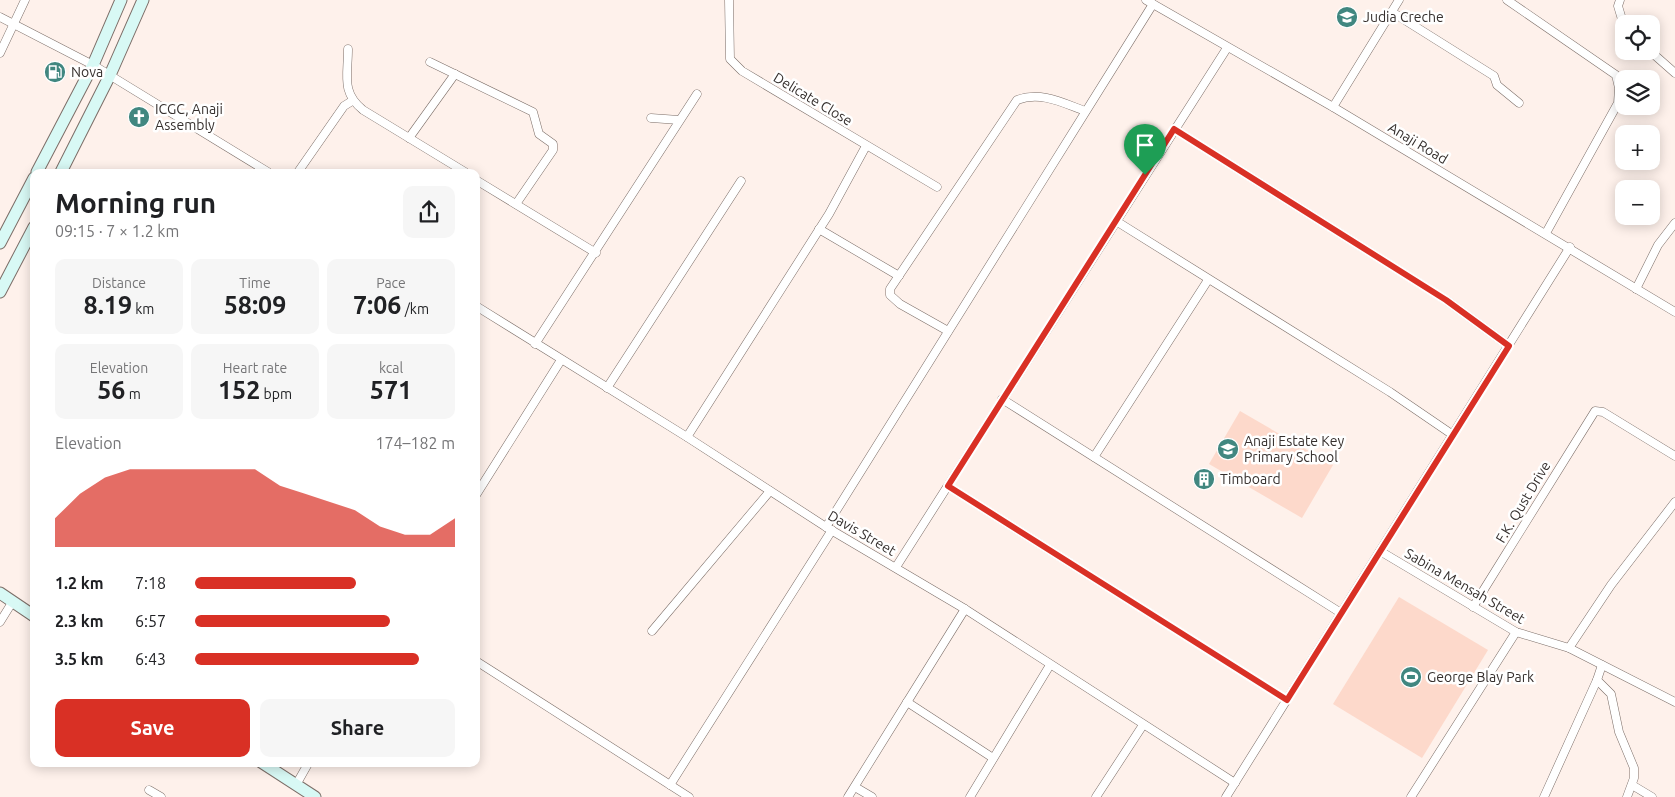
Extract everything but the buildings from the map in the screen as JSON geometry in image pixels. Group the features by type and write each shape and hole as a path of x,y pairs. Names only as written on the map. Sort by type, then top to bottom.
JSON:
{"main road":[{"path":"39,169 93,65 121,0"},
{"path":"63,169 110,75 143,0"},
{"path":"0,243 30,186"},
{"path":"0,292 30,235"},
{"path":"0,593 30,613"},
{"path":"269,767 315,797"}],"street":[{"path":"0,53 24,0"},
{"name":"Delicate Close","path":"729,0 730,59 742,71 937,188"},
{"path":"1333,107 1399,0"},
{"path":"1507,0 1616,75 1619,88 1618,103 1546,233"},
{"path":"1620,0 1618,6 1621,15"},
{"path":"670,785 829,529 948,331 1086,111 1149,2"},
{"name":"Anaji Road","path":"1149,2 1226,48 1333,107 1570,247 1675,312"},
{"path":"1392,12 1494,76 1497,85 1519,103"},
{"path":"0,17 93,65 263,169"},
{"path":"896,568 1226,48"},
{"path":"348,49 348,92 352,101 460,169"},
{"path":"1660,60 1675,73"},
{"path":"430,62 533,112 539,134 553,144 553,150 516,204"},
{"path":"409,138 455,74"},
{"path":"535,344 596,253 697,94"},
{"path":"948,331 900,304 890,295 890,289 1017,100 1029,96 1050,98 1086,111"},
{"path":"300,169 344,106 352,101"},
{"path":"651,118 679,120"},
{"path":"1174,129 1446,300 1509,346"},
{"path":"686,437 819,229 866,146"},
{"path":"608,388 741,181"},
{"path":"480,182 596,253"},
{"path":"1116,221 1390,392 1453,435"},
{"path":"1636,289 1658,245 1675,223"},
{"path":"819,229 899,276"},
{"path":"1226,797 1570,247"},
{"path":"1094,457 1208,280"},
{"name":"Davis Street","path":"480,309 829,529 965,609 1235,783"},
{"path":"480,482 561,360"},
{"path":"1002,399 1341,613"},
{"name":"F.K. Qust Drive","path":"1474,607 1595,411 1603,412 1675,456"},
{"path":"948,486 1287,700"},
{"path":"652,631 770,491"},
{"path":"1569,648 1611,585 1675,502"},
{"name":"Sabina Mensah Street","path":"1380,551 1516,632 1569,648 1674,701"},
{"path":"0,622 12,600"},
{"path":"848,797 965,609"},
{"path":"1411,797 1516,632"},
{"path":"480,664 689,797"},
{"path":"970,797 1050,665"},
{"path":"1544,797 1602,665"},
{"path":"1596,680 1612,697 1619,732 1634,768 1632,785 1626,797"},
{"path":"907,702 993,758"},
{"path":"1096,797 1143,725"},
{"path":"296,785 307,767"},
{"path":"1632,785 1652,797"},
{"path":"855,787 872,797"},
{"path":"149,790 161,797"}],"shaded area":[{"path":"1240,411 1333,465 1302,518 1209,464"},
{"name":"George Blay Park","path":"1399,597 1488,650 1422,758 1333,704"}],"place":[{"name":"Judia Creche","path":"1347,17"},
{"name":"Nova","path":"55,72"},
{"name":"ICGC, Anaji Assembly","path":"139,117"},
{"name":"Anaji Estate Key Primary School","path":"1228,449"},
{"name":"Timboard","path":"1204,479"},
{"name":"George Blay Park","path":"1411,677"}],"route":[{"path":"1174,129 1446,300 1509,346 1287,700 948,486 1145,175 1174,129"}]}
